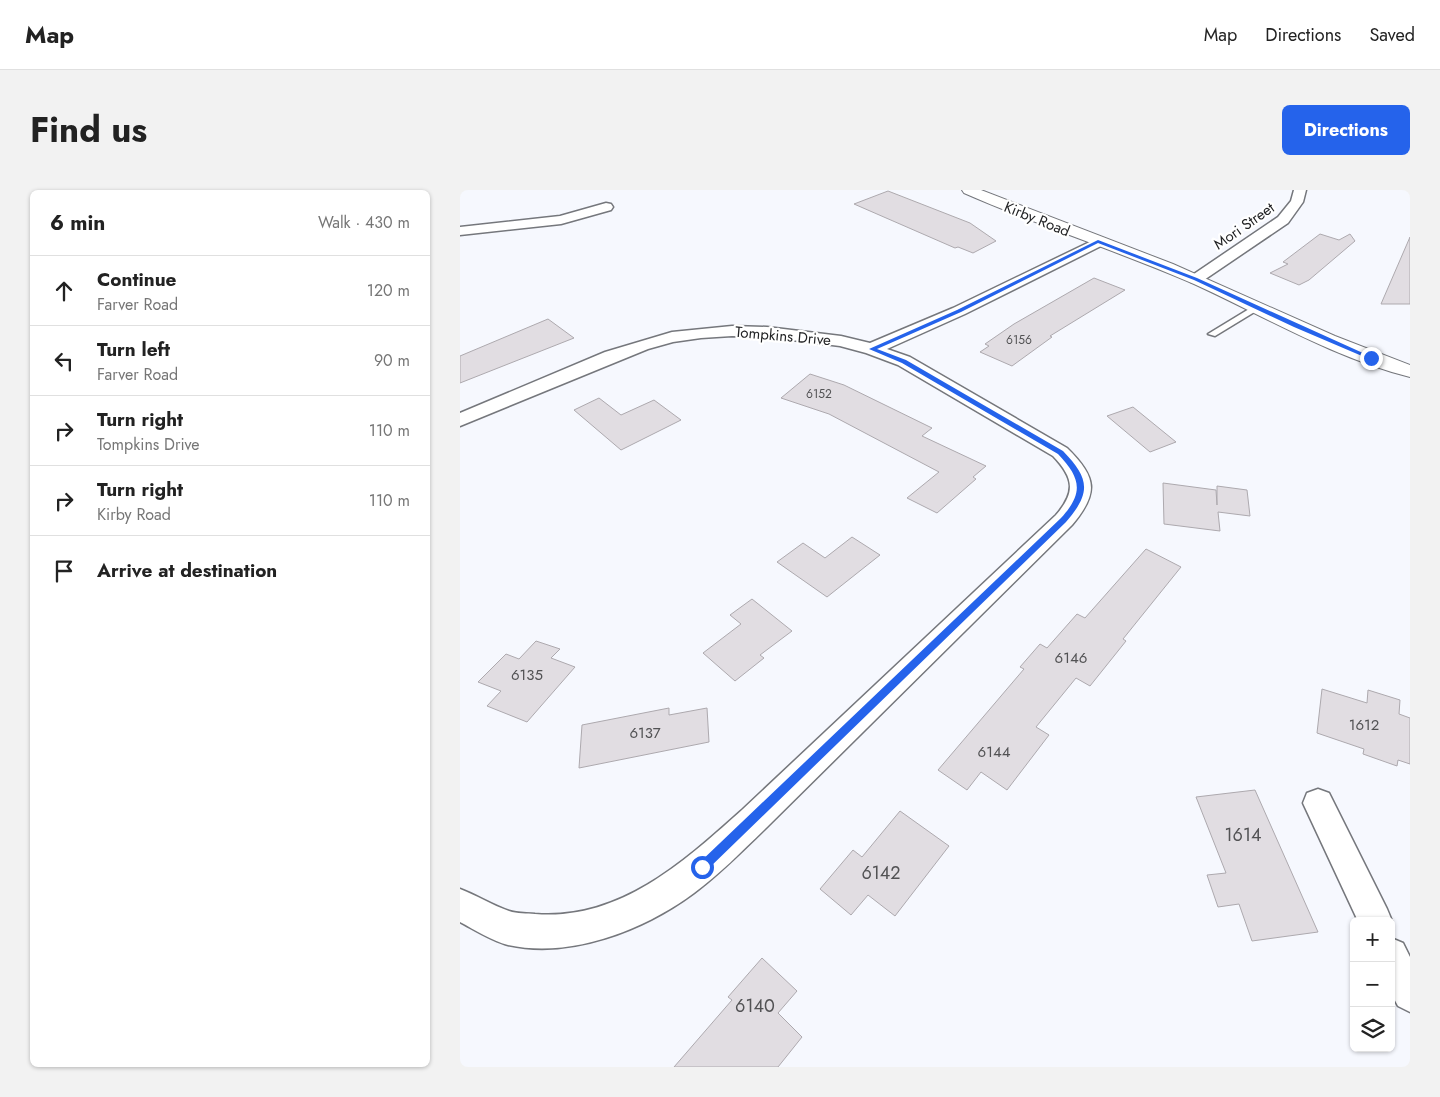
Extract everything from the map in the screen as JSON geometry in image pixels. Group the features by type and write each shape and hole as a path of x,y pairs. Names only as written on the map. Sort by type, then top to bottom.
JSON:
{"main road":[{"name":"Kirby Road","path":"969,190 1011,209 1196,279 1346,348 1410,371"}],"street":[{"name":"Mori Street","path":"1196,279 1283,220 1297,202 1300,190"},
{"path":"460,232 561,220 606,207"},
{"path":"872,349 959,311 1098,242"},
{"name":"Tompkins Drive","path":"460,420 611,356 642,345 672,337 700,333 767,332 823,338 872,349 904,361 1060,452 1072,464 1080,479 1080,492 1076,506 1057,527 754,819 702,867 681,883 639,908 594,926 552,932 508,928 460,905"},
{"path":"1318,802 1373,917"},
{"path":"1394,962 1410,994"}],"lane":[{"path":"1212,334 1257,308"}],"building":[{"path":"888,191 970,223 996,241 973,253 958,247 955,248 854,204"},
{"path":"1320,234 1339,240 1350,234 1355,241 1309,280 1299,285 1270,273 1288,264 1283,262"},
{"path":"1410,237 1410,304 1381,304"},
{"path":"1094,278 1125,290 1050,336 1052,337 1012,366 980,352 989,346 985,344 1014,324"},
{"path":"548,319 574,338 460,383 460,356"},
{"path":"810,374 844,385 932,428 922,436 986,466 973,477 976,479 937,513 907,498 939,472 829,414 781,398"},
{"path":"599,398 621,415 654,400 681,420 621,450 574,410"},
{"path":"1133,407 1176,442 1150,452 1107,416"},
{"path":"1163,483 1216,490 1217,505 1217,486 1247,490 1250,516 1218,512 1220,531 1164,524"},
{"path":"852,537 880,555 827,597 777,562 803,543 825,558"},
{"path":"1146,549 1181,567 1123,639 1126,641 1090,686 1076,678 1036,727 1049,735 1007,790 981,772 967,790 938,770 1024,669 1020,667 1040,644 1047,648 1077,614 1085,618"},
{"path":"752,599 792,631 760,655 764,658 735,681 703,653 741,624 730,615"},
{"path":"536,641 560,649 551,658 575,667 527,722 487,706 501,691 478,682 506,654 519,659"},
{"path":"1322,689 1367,703 1368,690 1400,700 1399,714 1410,718 1410,764 1398,760 1397,766 1363,754 1364,749 1317,733"},
{"path":"669,708 669,715 707,708 709,742 579,768 582,725"},
{"path":"1255,790 1318,932 1252,941 1239,904 1218,907 1207,875 1226,873 1196,797"},
{"path":"900,811 949,846 895,916 868,895 851,915 820,889 853,850 862,857"},
{"path":"762,958 797,991 778,1013 802,1037 778,1067 674,1067 732,1000 728,997"}],"route":[{"path":"702,867 1064,520 1076,506 1080,492 1080,479 1072,464 1060,452 1034,435 904,361 872,349 959,311 1098,242 1196,279 1296,326 1371,358"}]}
